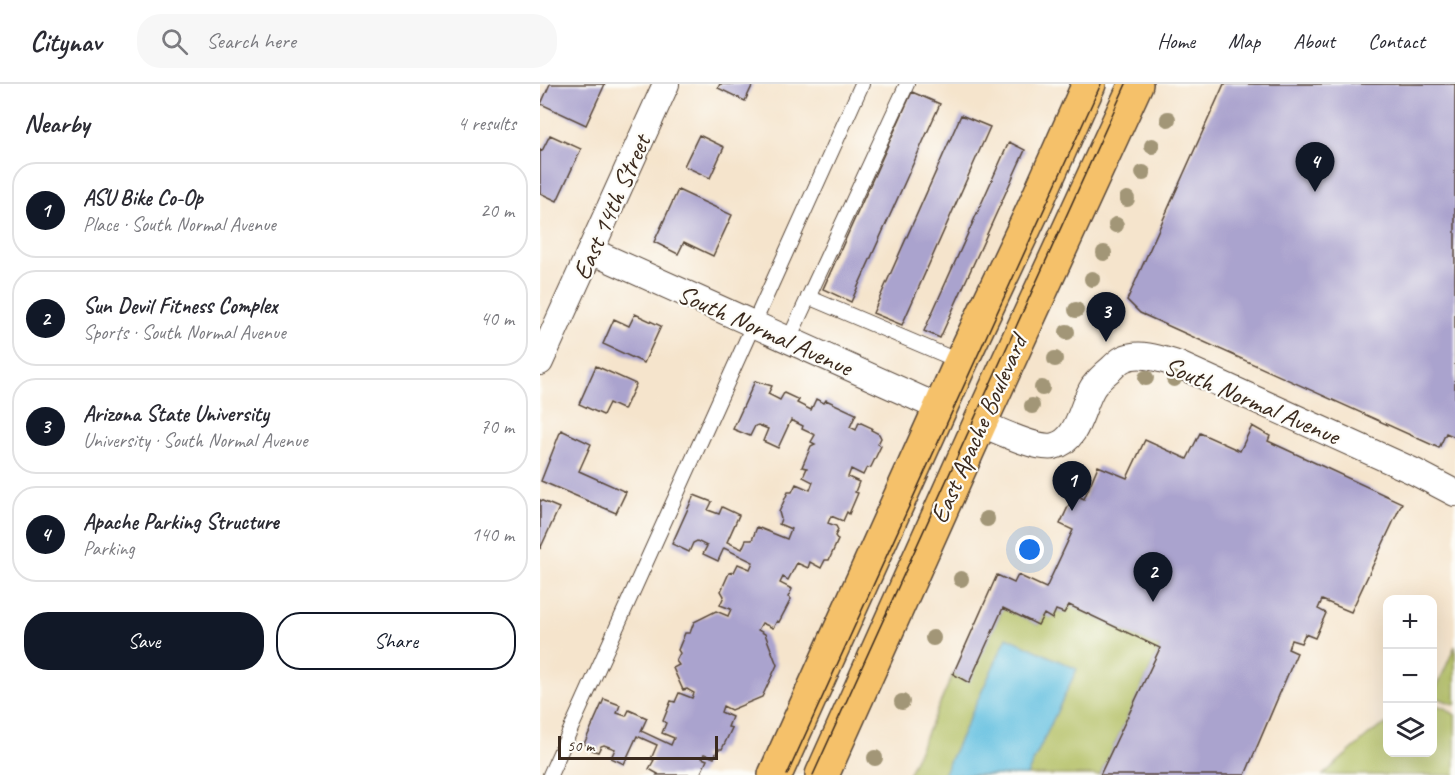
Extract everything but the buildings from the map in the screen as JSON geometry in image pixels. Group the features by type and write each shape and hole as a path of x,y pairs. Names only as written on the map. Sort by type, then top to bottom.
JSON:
{"main road":[{"name":"East Apache Boulevard","path":"775,775 1089,84"},
{"name":"East Apache Boulevard","path":"822,775 1136,84"},
{"path":"980,423 975,416 973,403 977,384 1052,220 1058,176 1057,157"},
{"path":"908,583 904,573 908,538 944,456 947,438 946,424 940,408"}],"street":[{"name":"East 14th Street","path":"540,362 666,84"},
{"name":"South Normal Avenue","path":"591,251 940,408"},
{"name":"South Normal Avenue","path":"980,423 1013,437 1052,447 1066,441 1073,432 1094,386 1110,369 1123,359 1143,356 1159,358 1177,364 1391,461 1455,493"}],"lane":[{"path":"550,775 862,84"},
{"path":"788,341 907,84"},
{"path":"808,297 961,362"}],"green space":[{"path":"1069,605 1160,648 1100,775 908,775 953,674 968,682 1003,608 1038,625 1044,614 1052,618 1056,610 1064,613"},
{"path":"1455,646 1455,705 1437,698 1437,687"},
{"path":"1437,706 1443,707 1455,715 1455,775 1323,775 1371,733 1383,726 1383,757 1437,757"}],"water":[{"path":"1007,637 1077,669 1027,775 943,775"}],"tram line":[{"path":"787,775 1101,84"},
{"path":"813,775 1126,84"}],"place":[{"name":"Apache Parking Structure","path":"1315,192"},
{"name":"Arizona State University","path":"1106,342"},
{"name":"ASU Bike Co-Op","path":"1072,511"},
{"name":"Sun Devil Fitness Complex","path":"1153,602"}]}
